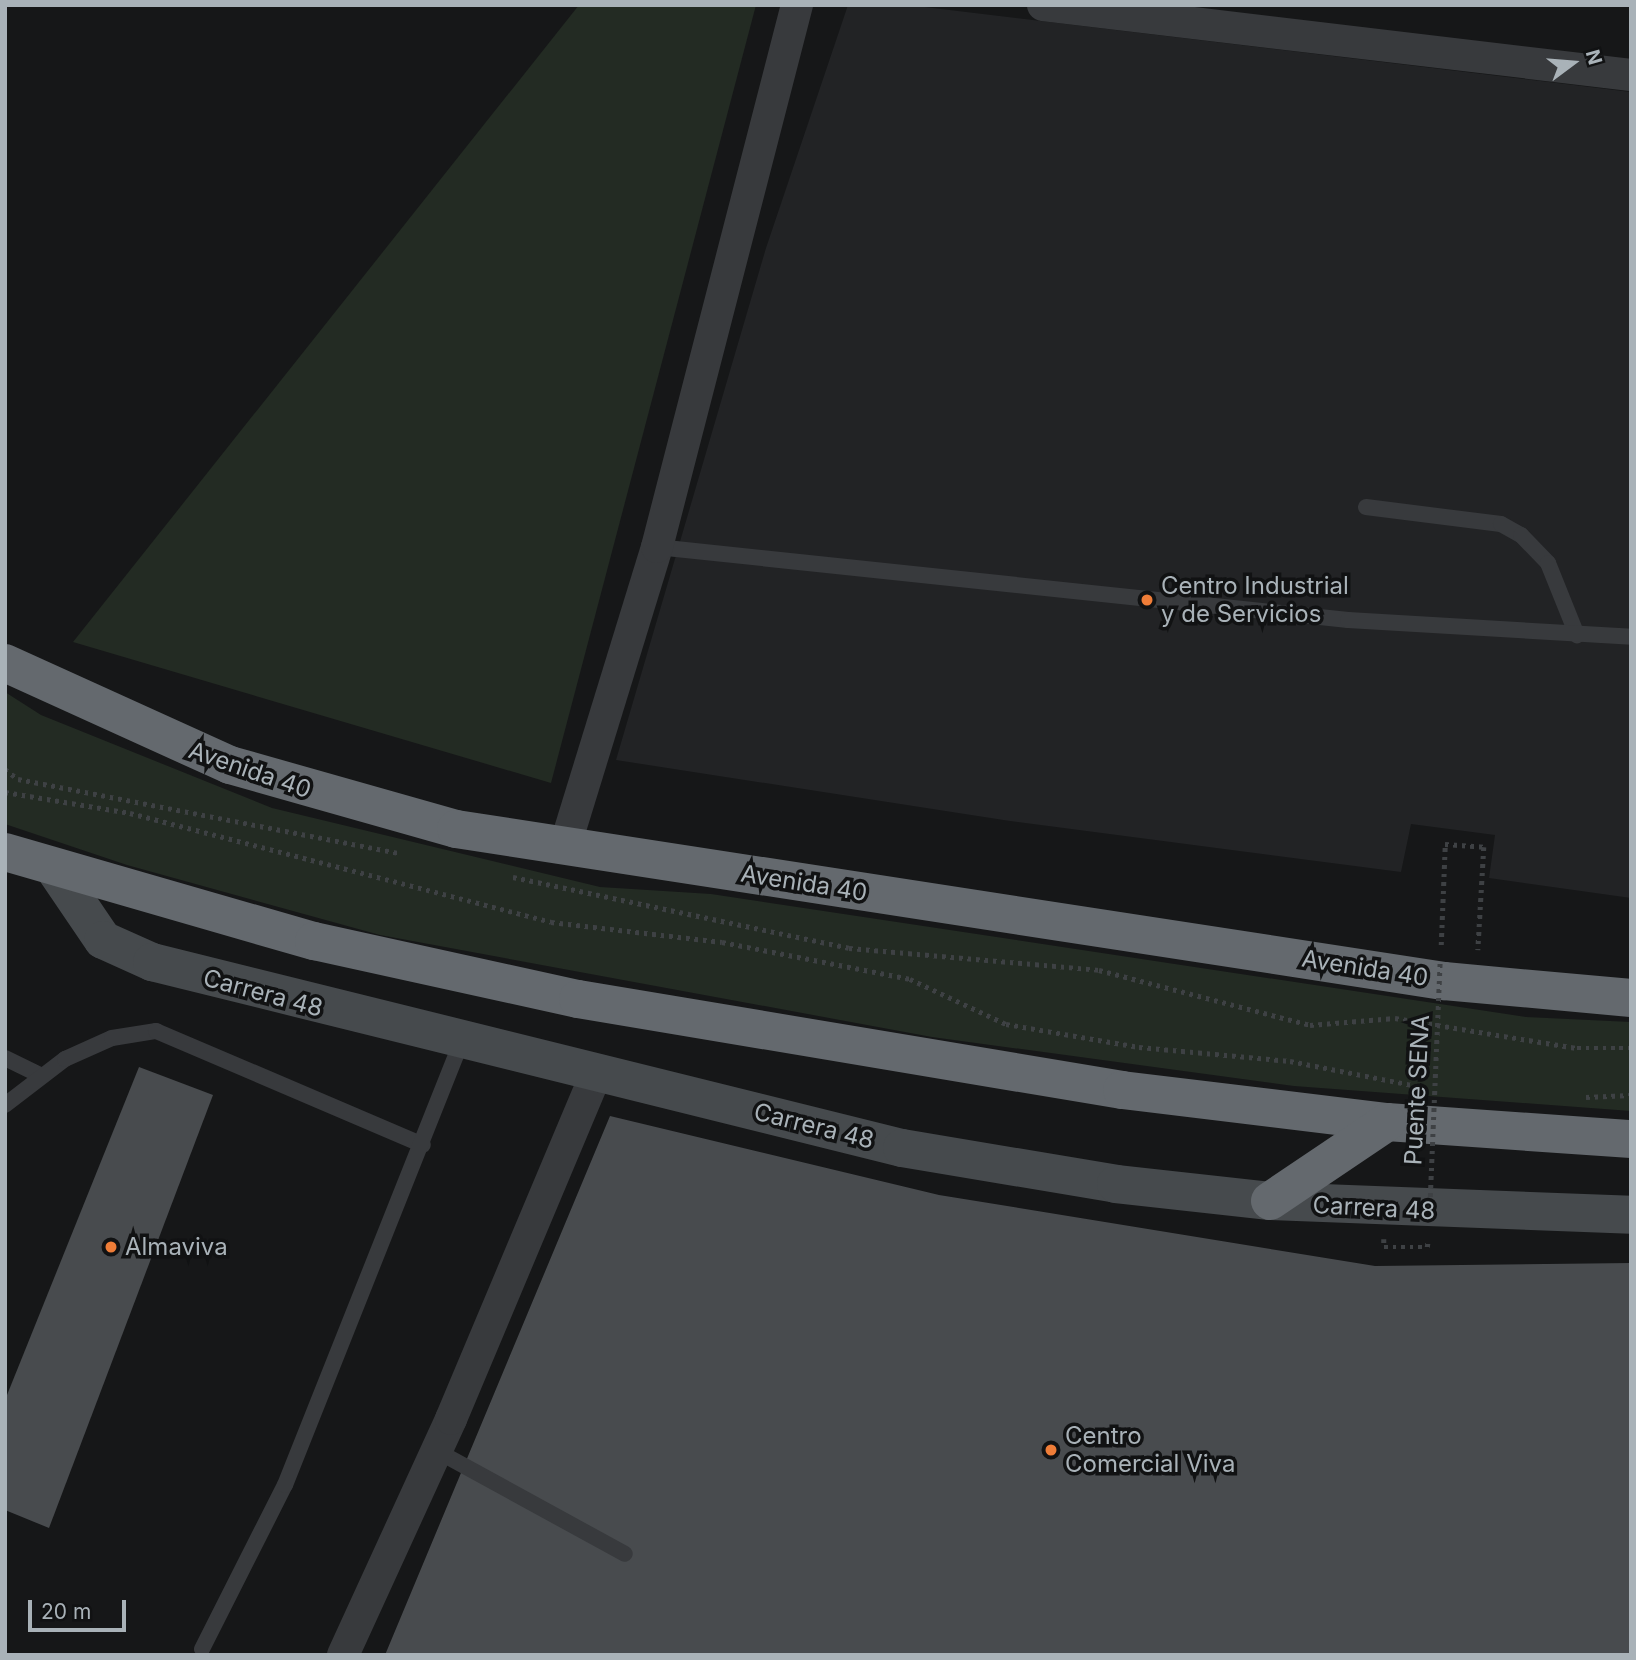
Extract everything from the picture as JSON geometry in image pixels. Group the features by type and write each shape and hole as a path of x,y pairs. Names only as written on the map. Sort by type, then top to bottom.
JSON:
{"highway":[{"name":"Avenida 40","path":"5,663 157,737 292,786 456,829 1476,984 1631,998"},
{"path":"5,852 314,941 578,999 1110,1088 1387,1122 1631,1139"},
{"path":"1270,1202 1387,1122"}],"street":[{"path":"565,846 657,547 797,5"},
{"path":"1043,5 1631,75"},
{"name":"Carrera 48","path":"54,868 103,940 152,962 461,1042 597,1071 902,1148 1116,1184 1270,1202 1631,1215"},
{"path":"342,1655 437,1451 597,1071"}],"lane":[{"path":"1366,507 1501,524 1521,535 1548,564 1577,635"},
{"path":"657,547 1348,620 1631,637"},
{"path":"5,1105 38,1074 112,1038 156,1031 423,1145"},
{"path":"202,1649 285,1485 423,1145 461,1042"},
{"path":"5,1058 38,1074"},
{"path":"437,1451 625,1554"}],"path":[{"path":"5,769 18,779 414,856"},
{"path":"5,793 130,813 551,922 722,942 910,979 1006,1024 1440,1087"},
{"name":"Puente SENA","path":"1429,1222 1445,844 1484,847 1476,984"},
{"path":"509,876 849,948 1099,970 1310,1024 1395,1018 1577,1048 1631,1048"},
{"path":"1580,1098 1631,1095"}],"shaded area":[{"path":"579,5 756,5 551,783 73,642"},
{"name":"Centro Industrial y de Servicios","path":"848,5 908,5 1631,92 1631,898 1489,878 1495,835 1411,824 1401,872 1010,821 616,760 766,248"},
{"path":"5,692 41,715 272,808 600,887 711,894 1526,1017 1631,1022 1631,1111 1294,1086 932,1037 380,935 127,865 5,824"}],"building":[{"name":"Almaviva","path":"139,1067 213,1095 49,1528 5,1510 5,1400"},
{"name":"Centro Comercial Viva","path":"610,1116 939,1195 1375,1266 1631,1263 1631,1655 385,1655"}],"place":[{"name":"Centro Industrial y de Servicios","path":"1147,600"},
{"name":"Almaviva","path":"111,1247"},
{"name":"Centro Comercial Viva","path":"1051,1450"}]}
